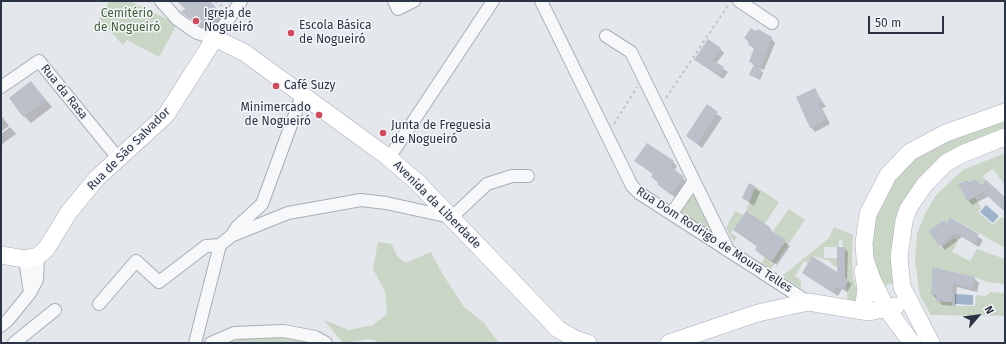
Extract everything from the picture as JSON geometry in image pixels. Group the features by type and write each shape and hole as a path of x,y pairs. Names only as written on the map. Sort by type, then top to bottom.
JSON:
{"street":[{"path":"162,1 177,19 196,33 216,38 241,1"},
{"path":"394,1 398,9 414,1"},
{"path":"389,158 493,1"},
{"name":"Rua Dom Rodrigo de Moura Telles","path":"542,1 632,186 639,193 808,302"},
{"path":"745,3 772,23"},
{"path":"606,36 631,52 728,249"},
{"name":"Avenida da Liberdade","path":"216,38 245,54 389,158 417,182 558,329 579,342"},
{"name":"Rua de São Salvador","path":"31,258 46,249 69,212 97,178 166,115 216,38"},
{"name":"Rua da Rasa","path":"1,87 39,61 118,158"},
{"path":"99,304 136,261 159,282 206,246 220,245 231,236 237,227 262,204 302,95"},
{"path":"912,343 883,302 866,259 864,243 868,214 881,185 895,165 910,152 925,142 969,124 1005,112"},
{"path":"931,343 905,293 899,257 904,221 915,196 924,184 946,163 962,154 1005,137"},
{"path":"231,236 288,213 361,200 386,203 450,218 487,184 512,176 528,176"},
{"path":"672,213 694,181"},
{"path":"195,343 220,245"},
{"path":"1,255 31,258 37,280 30,293 8,320 1,326"},
{"path":"858,305 866,289 862,272 866,259"},
{"path":"883,302 897,306 905,293"},
{"path":"669,343 758,313 808,302 858,305 869,312 883,302"},
{"path":"14,343 55,310"},
{"path":"210,343 234,334 284,331 315,337 326,343"}],"path":[{"path":"659,109 731,1"},
{"path":"607,135 643,78"}],"green space":[{"name":"Cemitério de Nogueiró","path":"109,1 130,1 177,24 159,57 127,40 123,45 99,20"},
{"path":"1005,118 1005,131 924,177 896,283 886,285 883,289 872,263 870,244 874,222 892,178 929,146"},
{"path":"1005,153 1005,185 993,169 982,176 986,180 982,185 975,179 967,183 966,180 958,184 967,201 975,197 981,208 978,212 993,225 1001,217 1005,219 1005,248 951,217 947,223 944,220 928,231 941,248 954,238 958,241 952,252 970,261 977,249 1005,259 1005,284 988,282 975,277 932,267 931,295 937,295 936,301 952,302 952,306 975,306 976,295 986,296 991,292 1005,293 1005,316 931,315 920,296 915,261 917,234 924,216 936,195 963,170"},
{"path":"755,186 779,202 764,225 746,211"},
{"path":"691,196 695,196 712,230 710,232 681,214 680,210"},
{"path":"789,209 805,220 771,269 761,263 765,257 772,261 786,241 773,231"},
{"path":"735,211 743,215 731,233 737,237 734,242 726,228"},
{"path":"834,227 853,235 853,277 858,294 851,306 848,305 846,284 849,280 845,278 845,248 843,247 842,240 839,240 839,247 824,247 824,258 837,258 837,266 834,267 830,261 813,256 808,263 804,261 795,276 801,280 801,288 782,276 829,238"},
{"path":"378,242 392,244 397,256 406,263 431,252 442,273 464,307 484,323 499,343 381,343 371,339 343,343 324,320 349,330 373,325 387,314 385,292 373,269"},
{"path":"287,336 313,341 311,343 227,343 245,338"}],"water":[{"path":"986,205 999,216 993,223 980,212"},
{"path":"955,294 973,295 973,305 955,304"}],"building":[{"name":"Igreja de Nogueiró","path":"177,1 210,1 217,9 200,26 181,12 185,9"},
{"path":"751,28 756,31 758,29 772,37 760,67 749,62 754,48 748,45 750,42 744,38"},
{"path":"708,39 721,48 712,60 724,67 719,75 694,60"},
{"path":"753,66 762,70 758,78 749,75"},
{"path":"31,81 45,100 23,117 9,98"},
{"path":"815,88 822,102 818,104 826,119 810,128 796,97"},
{"path":"707,104 718,112 697,144 686,136"},
{"path":"647,143 674,161 670,166 684,177 671,195 651,177 653,174 634,161"},
{"path":"975,179 982,185 986,180 1005,197 1005,212 983,192 967,201 958,184 966,180 967,183"},
{"path":"749,183 755,186 749,202 742,198"},
{"path":"746,211 786,240 772,261 755,250 757,246 733,230"},
{"path":"950,217 979,234 974,243 956,233 939,246 928,231 944,220 947,223"},
{"path":"837,247 845,247 844,277 849,280 843,289 838,286 833,293 802,273 812,256 837,272"},
{"path":"932,267 975,277 972,288 953,283 952,302 936,301 937,295 931,295"}],"place":[{"name":"Igreja de Nogueiró","path":"196,21"},
{"name":"Escola Básica de Nogueiró","path":"291,33"},
{"name":"Café Suzy","path":"276,86"},
{"name":"Minimercado de Nogueiró","path":"319,115"},
{"name":"Junta de Freguesia de Nogueiró","path":"383,133"}]}
